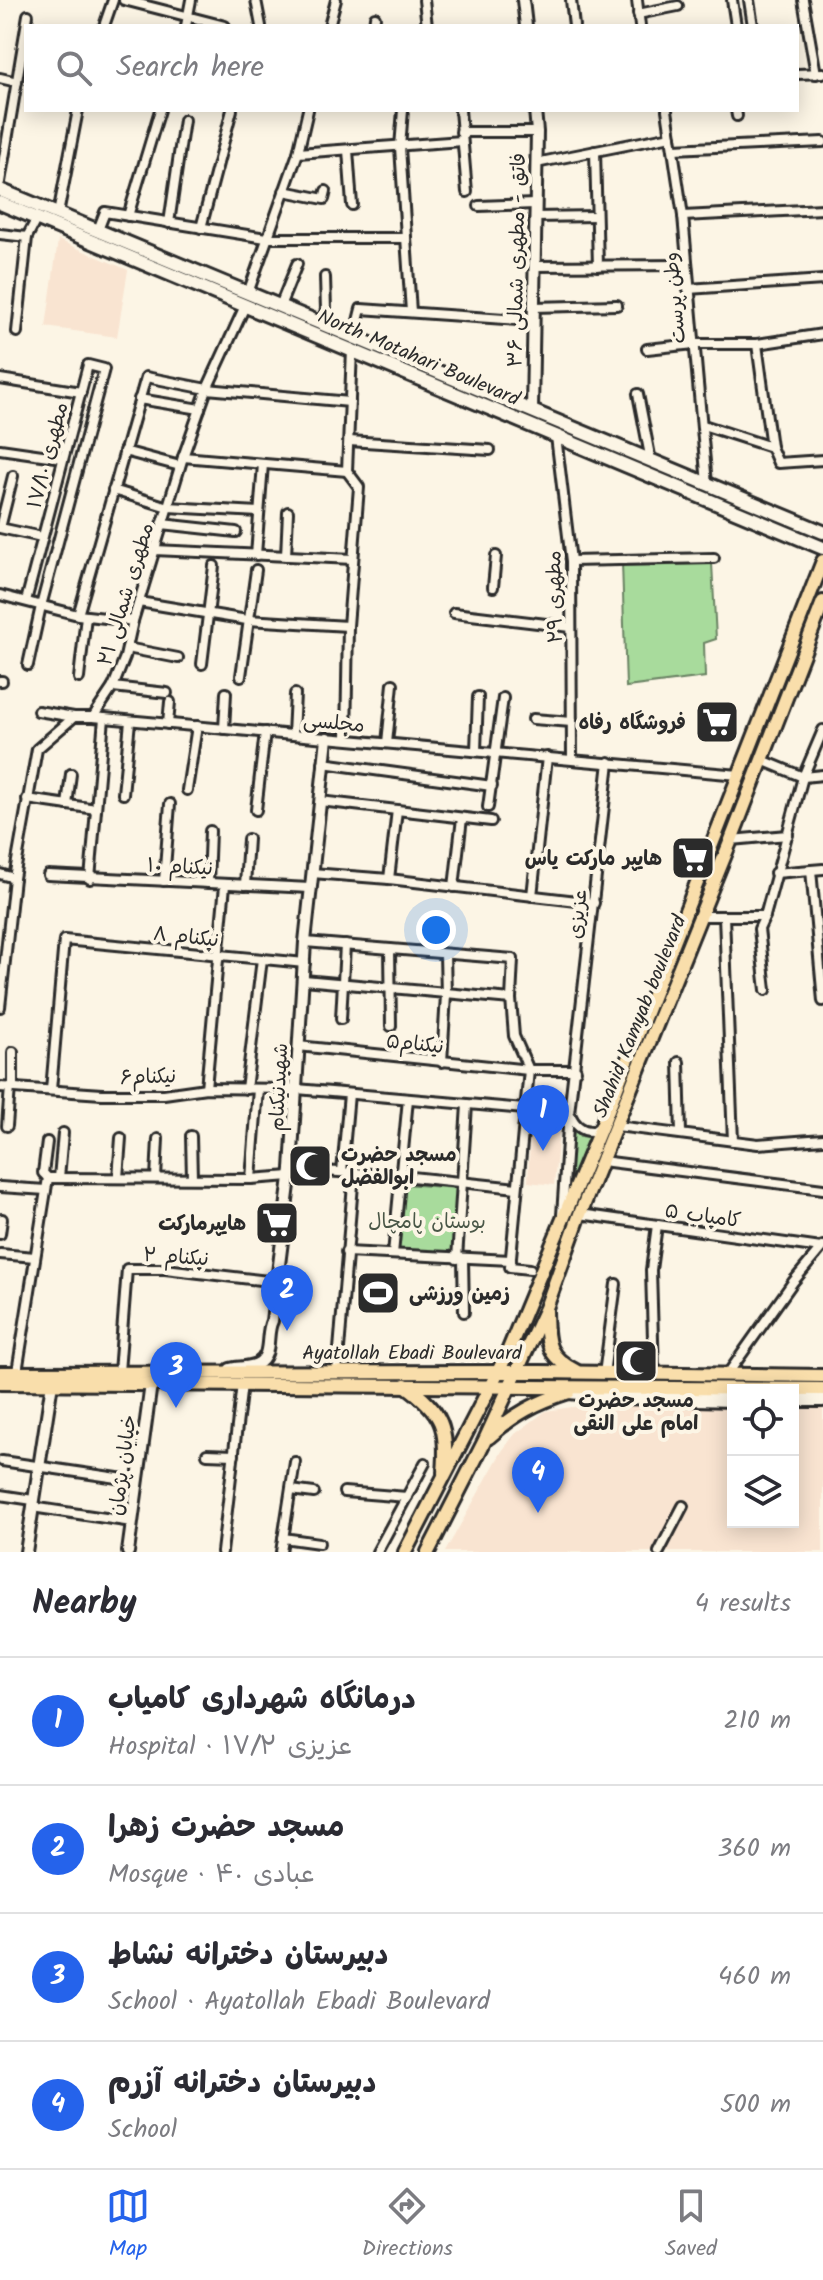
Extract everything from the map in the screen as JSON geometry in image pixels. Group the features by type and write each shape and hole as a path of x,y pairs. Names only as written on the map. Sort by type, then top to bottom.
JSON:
{"main road":[{"name":"North Motahari Boulevard","path":"0,190 98,230 246,299 280,306 321,323 353,344"},
{"name":"North Motahari Boulevard","path":"0,203 246,299 439,380 556,436 823,548"},
{"name":"North Motahari Boulevard","path":"439,380 532,411 823,532"},
{"path":"669,483 673,470"},
{"name":"Shahid Kamyab boulevard","path":"494,1380 602,1125 823,561"},
{"name":"Shahid Kamyab boulevard","path":"484,1442 546,1308 580,1214 823,602"},
{"path":"776,680 790,685"},
{"path":"546,1308 548,1344 552,1353 562,1364 583,1374"},
{"name":"Ayatollah Ebadi Boulevard","path":"0,1373 221,1372 269,1378 405,1385 494,1380 516,1373 823,1376"},
{"name":"Ayatollah Ebadi Boulevard","path":"0,1383 242,1384 269,1378 337,1373 494,1380 510,1386 622,1397 727,1400"},
{"path":"405,1552 494,1380"},
{"path":"405,1385 436,1411 444,1428 447,1445 443,1481"},
{"name":"Ayatollah Ebadi Boulevard","path":"510,1386 823,1389"},
{"path":"428,1552 484,1442 510,1417 535,1403 568,1392 599,1388"},
{"path":"799,1400 823,1400"}],"street":[{"path":"105,24 113,0"},
{"path":"124,0 218,24"},
{"path":"187,24 191,0"},
{"path":"256,0 261,24"},
{"path":"330,24 336,0"},
{"path":"424,0 427,24"},
{"path":"523,0 526,24"},
{"path":"571,0 574,24"},
{"path":"637,0 640,24"},
{"path":"732,0 736,24"},
{"path":"749,0 753,24"},
{"path":"799,74 819,73 803,0"},
{"path":"638,14 678,6"},
{"path":"27,24 28,15"},
{"path":"0,182 24,39"},
{"path":"0,78 17,82"},
{"path":"58,214 78,112"},
{"path":"128,216 159,112"},
{"path":"201,228 231,112"},
{"name":"مطهری شمالی ۲۱","path":"93,717 113,687 127,648 182,462 207,389 246,299 298,153 308,112"},
{"path":"403,112 400,147 411,312"},
{"path":"460,112 467,192"},
{"name":"فاتق - مطهری شمالی ۳۶","path":"532,411 535,112"},
{"name":"وطن پرست","path":"667,112 683,216 707,484"},
{"path":"169,223 184,120"},
{"path":"298,153 400,147 462,136 537,132"},
{"path":"536,163 671,136"},
{"path":"674,149 823,142"},
{"path":"348,150 352,205"},
{"path":"595,151 598,266"},
{"path":"284,191 324,199 326,191"},
{"path":"479,206 535,204"},
{"path":"683,216 823,209"},
{"path":"98,230 105,212 266,238 406,238"},
{"path":"535,217 596,216"},
{"path":"17,332 27,237 37,218"},
{"path":"0,234 27,237"},
{"path":"280,306 297,264"},
{"path":"534,266 686,265"},
{"path":"321,323 326,310 325,277"},
{"path":"688,289 823,280"},
{"path":"533,307 617,305"},
{"path":"346,739 348,626 359,487 347,471 353,344 361,309 533,321"},
{"path":"647,349 694,344 757,344 823,334"},
{"path":"757,344 771,447 778,463 823,460"},
{"name":"مطهری ۱۷/۱۰","path":"26,601 88,365 104,369 41,606"},
{"path":"79,678 82,615 113,490 146,377 207,389 350,402"},
{"path":"0,379 81,392"},
{"path":"638,394 651,461"},
{"path":"139,399 200,409"},
{"path":"703,425 771,447"},
{"name":"مطهری ۲۹","path":"556,436 571,561 572,759"},
{"path":"349,441 490,450"},
{"path":"0,449 63,458"},
{"path":"124,451 182,462 263,464 347,471"},
{"path":"256,555 263,464"},
{"path":"13,476 0,528 42,537"},
{"path":"113,490 168,507 259,512"},
{"path":"286,556 288,512"},
{"path":"162,524 236,532"},
{"path":"154,550 353,559"},
{"path":"493,587 496,556"},
{"path":"571,561 714,558"},
{"path":"202,664 214,566"},
{"path":"241,676 256,570"},
{"path":"0,595 82,615 133,621"},
{"path":"139,602 247,620 348,626"},
{"path":"28,665 41,606"},
{"path":"454,613 571,627"},
{"path":"127,648 178,658"},
{"path":"387,743 393,684"},
{"path":"113,687 168,698 168,724"},
{"path":"224,729 226,693"},
{"path":"293,735 295,694"},
{"path":"476,750 478,697"},
{"path":"488,807 503,698"},
{"path":"38,711 93,717"},
{"path":"0,1007 14,878 37,749 74,717"},
{"name":"مجلسی","path":"93,717 739,775"},
{"path":"90,879 104,718"},
{"path":"533,719 572,722"},
{"path":"123,794 130,721"},
{"path":"187,790 197,726"},
{"path":"766,990 759,929 803,777 823,730"},
{"path":"256,810 265,732"},
{"name":"شهیدنیکنام","path":"272,1321 290,1172 305,942 327,738"},
{"path":"532,896 547,757"},
{"path":"762,760 803,777 823,775"},
{"name":"عزیزی","path":"561,1225 569,1113 609,762"},
{"path":"323,763 492,786"},
{"path":"67,805 71,774"},
{"path":"27,799 96,809"},
{"path":"320,801 491,821"},
{"path":"164,881 170,804"},
{"path":"389,879 397,810"},
{"path":"454,887 462,818"},
{"path":"208,883 210,831"},
{"path":"731,840 788,835"},
{"path":"245,885 248,839"},
{"path":"775,873 823,869"},
{"path":"811,870 821,950 823,1001"},
{"path":"312,873 594,903"},
{"path":"0,874 14,878"},
{"name":"نیکنام ۱۰","path":"48,875 310,888"},
{"path":"206,1088 225,885"},
{"path":"700,916 765,916"},
{"path":"724,916 733,1141"},
{"name":"نیکنام ۸","path":"51,1090 64,940 305,963"},
{"path":"305,942 513,959 511,999 514,1036 529,1070 510,1267 530,1269"},
{"path":"341,1019 345,945"},
{"path":"390,949 391,1026"},
{"path":"442,1062 445,954"},
{"path":"246,1089 262,959"},
{"path":"304,980 511,999"},
{"name":"نیکنام۵","path":"298,1046 529,1070 576,1070"},
{"path":"7,1126 13,1052"},
{"path":"679,1062 681,1133"},
{"name":"نیکنام۶","path":"0,1087 102,1094 164,1094 206,1088 297,1089 569,1113"},
{"path":"251,1179 258,1089"},
{"path":"342,1172 349,1094"},
{"path":"393,1254 408,1099"},
{"path":"464,1312 460,1259 461,1182 467,1105"},
{"path":"569,1113 573,1122 584,1129 594,1131 602,1125"},
{"path":"617,1126 758,1144 823,1139"},
{"path":"59,1178 63,1133"},
{"path":"191,1136 192,1178"},
{"path":"118,1178 121,1138"},
{"path":"156,1178 158,1139"},
{"path":"47,1142 43,1173 48,1178 251,1179 290,1172 342,1172 517,1188"},
{"path":"602,1161 823,1189"},
{"path":"337,1373 354,1173"},
{"path":"17,1372 48,1178"},
{"path":"0,1187 46,1190"},
{"name":"کامیاب ۵","path":"580,1214 822,1246"},
{"path":"0,1234 2,1219"},
{"path":"654,1374 651,1270 657,1225"},
{"path":"727,1375 822,1246"},
{"path":"346,1252 511,1260"},
{"path":"0,1254 35,1257"},
{"name":"نیکنام ۲","path":"119,1372 127,1269 165,1269 277,1282"},
{"path":"604,1374 616,1284"},
{"path":"221,1372 260,1362 267,1352 272,1321"},
{"path":"269,1378 272,1321"},
{"path":"26,1552 52,1383"},
{"name":"خیابان پژمان","path":"128,1552 151,1384"},
{"path":"222,1552 242,1384"},
{"path":"207,1454 234,1455"},
{"path":"2,1461 138,1481"},
{"path":"281,1552 295,1462"},
{"path":"377,1552 425,1463"},
{"path":"291,1490 314,1493"},
{"path":"344,1492 407,1497"},
{"path":"0,1495 132,1522"},
{"path":"659,1552 683,1506"},
{"path":"283,1538 319,1543"}],"shaded area":[{"path":"58,240 128,270 117,337 46,327"},
{"path":"531,1116 560,1119 554,1185 528,1182"},
{"path":"579,1406 727,1406 727,1528 799,1528 799,1406 823,1406 823,1552 445,1552 502,1451 515,1434 546,1411"}],"green space":[{"path":"622,562 712,563 716,639 704,643 705,677 626,687"},
{"path":"573,1128 580,1136 589,1137 567,1190"},
{"name":"بوستان پامچال","path":"403,1184 458,1188 452,1255 397,1250"}],"place":[{"name":"فروشگاه رفاه","path":"717,722"},
{"name":"هایپر مارکت یاس","path":"693,858"},
{"name":"درمانگاه شهرداری کامیاب","path":"543,1151"},
{"name":"مسجد حضرت ابوالفضل","path":"310,1166"},
{"name":"هایپرمارکت","path":"277,1223"},
{"name":"زمین ورزشی","path":"378,1293"},
{"name":"مسجد حضرت زهرا","path":"287,1331"},
{"name":"مسجد حضرت امام علی النقی","path":"636,1361"},
{"name":"دبیرستان دخترانه نشاط","path":"176,1408"},
{"name":"دبیرستان دخترانه آزرم","path":"538,1513"}]}
